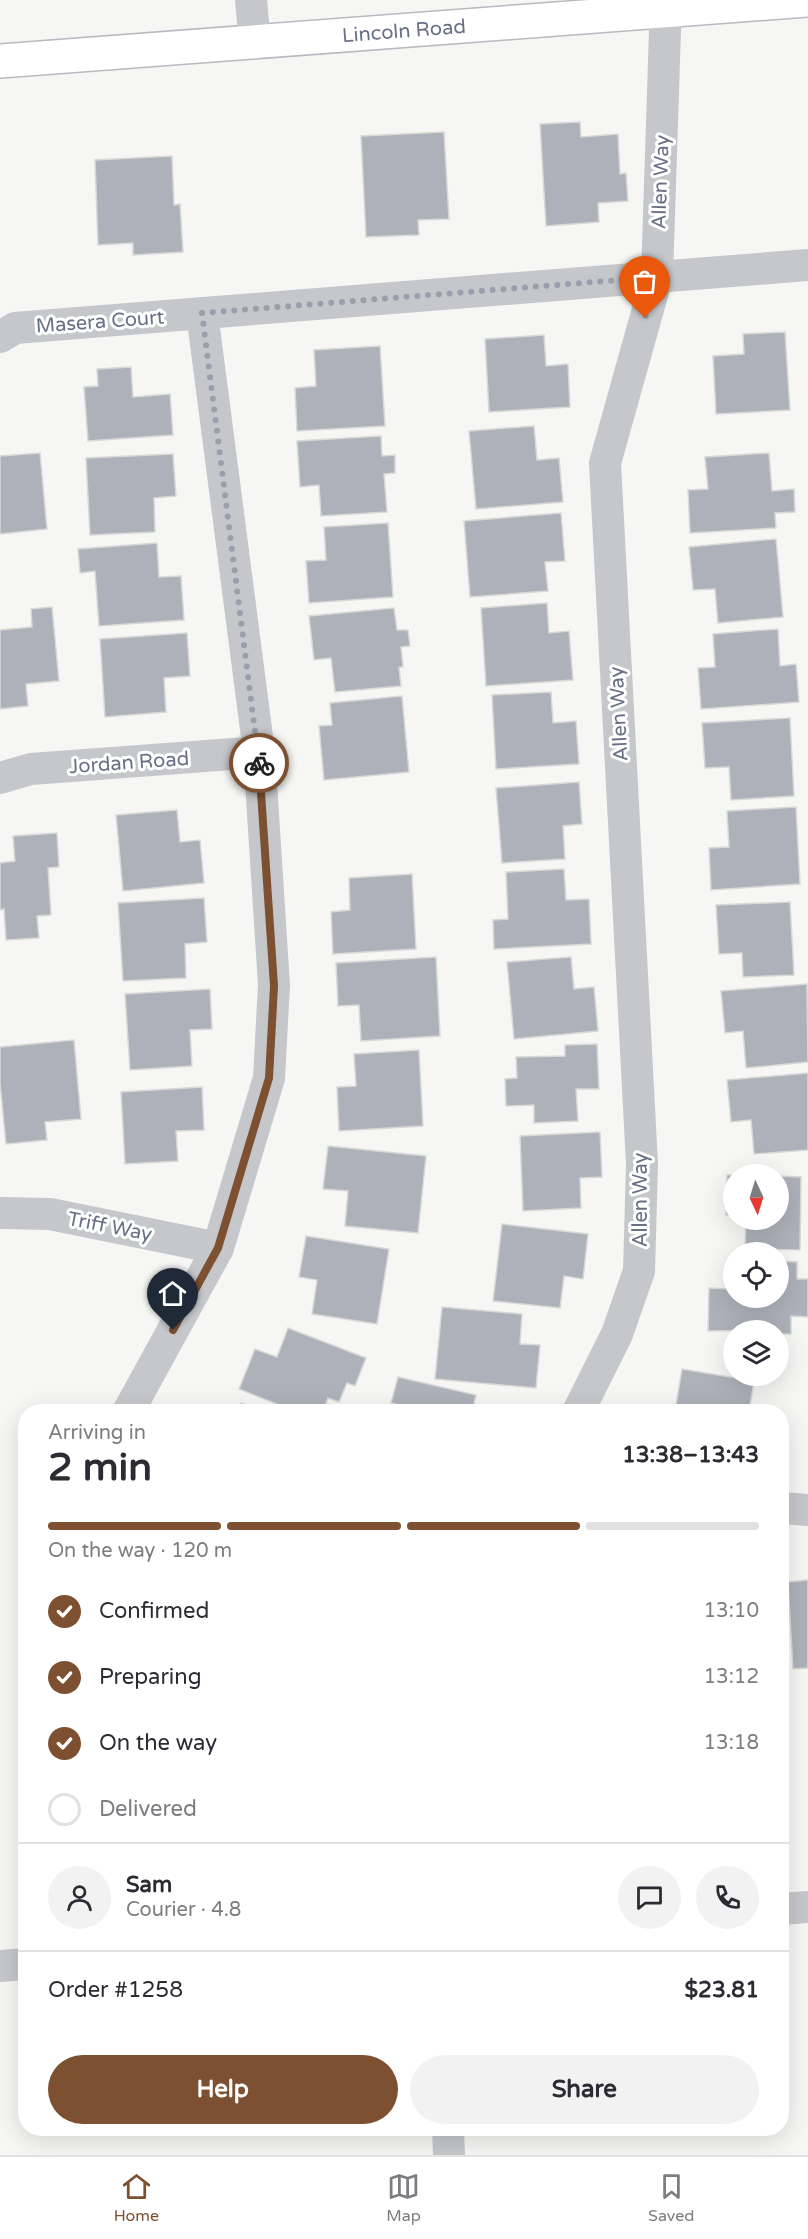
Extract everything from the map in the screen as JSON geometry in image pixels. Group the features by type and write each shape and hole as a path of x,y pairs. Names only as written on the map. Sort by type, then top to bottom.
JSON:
{"street":[{"path":"252,0 255,43"},
{"name":"Lincoln Road","path":"0,61 255,43 666,5 808,0"},
{"name":"Allen Way","path":"582,1404 617,1334 639,1271 642,1164 605,463 657,277 666,5"},
{"name":"Masera Court","path":"0,337 15,328 808,265"},
{"path":"132,1404 218,1248 269,1078 274,986 259,752 202,313"},
{"name":"Jordan Road","path":"0,778 31,769 259,752"},
{"name":"Triff Way","path":"0,1213 50,1215 218,1248"},
{"path":"789,1509 808,1510"},
{"path":"789,1908 808,1906"},
{"path":"0,1966 18,1965"},
{"path":"448,2136 449,2155"}],"building":[{"path":"580,122 581,137 618,134 620,174 626,173 628,201 598,203 599,222 546,226 540,124"},
{"path":"444,132 449,219 418,220 419,235 366,237 361,136"},
{"path":"172,156 174,205 180,204 183,252 133,255 133,243 98,245 95,160"},
{"path":"785,332 790,410 716,414 713,356 744,354 743,334"},
{"path":"544,335 546,366 568,364 570,407 489,412 485,339"},
{"path":"380,346 385,426 297,431 295,388 316,386 314,350"},
{"path":"131,367 133,397 170,394 173,435 88,441 84,387 98,386 97,369"},
{"path":"534,426 537,460 559,458 563,502 476,509 469,431"},
{"path":"381,436 382,456 395,455 395,473 384,474 387,512 321,516 319,485 300,487 297,441"},
{"path":"40,453 47,529 0,534 0,456"},
{"path":"769,453 772,491 794,489 795,512 775,513 776,528 690,533 688,490 708,489 705,457"},
{"path":"173,454 176,496 154,498 155,532 90,535 86,458"},
{"path":"561,513 565,561 545,562 548,591 470,597 464,521"},
{"path":"388,523 393,597 309,603 306,561 326,560 324,527"},
{"path":"776,539 783,617 718,623 715,589 693,590 689,547"},
{"path":"157,543 159,577 181,576 184,620 99,626 95,571 80,573 78,549"},
{"path":"547,603 549,633 569,631 573,680 486,686 481,608"},
{"path":"52,607 59,681 26,684 28,706 0,709 0,630 32,627 31,609"},
{"path":"394,608 397,630 408,630 410,646 401,647 403,667 399,667 401,686 335,692 331,658 314,660 309,616"},
{"path":"778,629 780,666 796,664 799,702 701,709 698,668 715,667 713,634"},
{"path":"187,633 190,676 164,678 166,712 105,717 100,639"},
{"path":"551,692 553,723 576,721 579,764 496,769 492,695"},
{"path":"402,696 409,772 324,780 319,726 332,725 330,703"},
{"path":"790,718 794,796 731,800 729,767 705,768 702,723"},
{"path":"579,782 582,824 563,826 565,859 502,863 496,788"},
{"path":"796,807 800,884 711,890 709,848 729,847 727,811"},
{"path":"177,810 180,842 200,840 204,883 123,891 116,815"},
{"path":"57,833 59,867 48,868 51,915 37,916 39,938 6,940 4,909 0,910 0,863 15,861 13,836"},
{"path":"564,869 566,900 589,899 591,944 494,949 493,920 508,919 506,872"},
{"path":"412,874 416,949 333,954 331,912 350,910 349,878"},
{"path":"204,898 207,942 185,944 186,978 123,981 118,903"},
{"path":"790,902 794,975 743,977 742,953 719,954 716,905"},
{"path":"436,957 440,1036 361,1041 359,1005 338,1006 336,963"},
{"path":"571,957 574,989 594,987 598,1031 514,1039 507,962"},
{"path":"807,984 808,1062 746,1068 743,1031 725,1033 721,991"},
{"path":"210,989 212,1029 190,1030 192,1066 130,1070 125,994"},
{"path":"74,1040 81,1119 45,1122 47,1140 6,1144 0,1083 0,1047"},
{"path":"597,1044 599,1089 576,1089 578,1121 534,1123 534,1105 506,1106 505,1079 517,1078 516,1057 565,1056 565,1045"},
{"path":"419,1050 423,1126 339,1131 337,1087 356,1086 354,1054"},
{"path":"808,1073 808,1150 754,1154 751,1120 731,1122 727,1080"},
{"path":"202,1087 204,1130 176,1131 178,1161 125,1164 121,1092"},
{"path":"600,1132 602,1177 580,1178 581,1208 523,1211 520,1136"},
{"path":"328,1146 426,1156 418,1233 345,1226 348,1191 323,1189"},
{"path":"789,1176 801,1177 800,1250 789,1250 789,1242 745,1242 746,1230 789,1230"},
{"path":"502,1224 588,1234 583,1279 564,1276 560,1308 493,1301"},
{"path":"306,1236 389,1249 377,1324 312,1314 317,1280 299,1277"},
{"path":"789,1262 797,1262 797,1279 808,1279 808,1317 791,1316 791,1334 789,1334 789,1320 723,1320 723,1331 708,1331 709,1288 723,1289 723,1308 789,1308"},
{"path":"442,1307 522,1314 520,1344 540,1345 536,1388 435,1379"},
{"path":"288,1328 366,1358 355,1386 347,1383 339,1402 328,1398 326,1404 277,1404 239,1389 255,1349 277,1357"},
{"path":"682,1369 723,1376 723,1386 753,1386 750,1404 676,1404"},
{"path":"398,1377 476,1395 474,1404 391,1403"},
{"path":"808,1580 808,1668 793,1669 789,1582"}],"way so far":[{"path":"259,763 202,313 657,277 645,318"}],"route":[{"path":"173,1330 218,1248 269,1078 274,986 259,763"}]}
